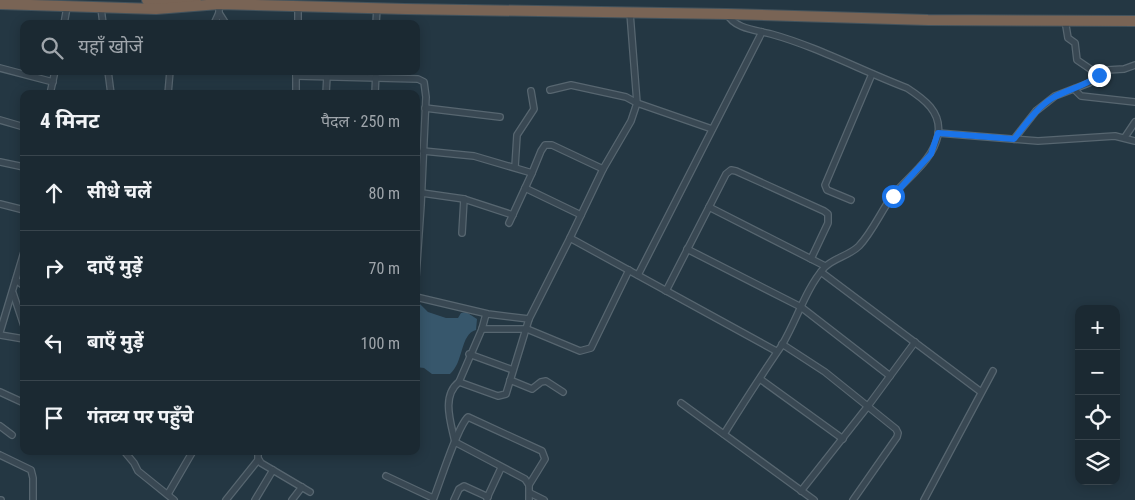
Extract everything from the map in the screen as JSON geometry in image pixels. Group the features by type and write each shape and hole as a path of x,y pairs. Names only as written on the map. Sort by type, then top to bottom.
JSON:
{"highway":[{"path":"147,0 189,1 219,9 311,3 377,8 726,14 919,20 1135,21"},
{"path":"0,4 67,8 156,9 201,4"}],"street":[{"path":"298,5 298,20"},
{"path":"65,20 67,8"},
{"path":"101,8 102,20"},
{"path":"376,20 377,8"},
{"path":"215,20 219,9"},
{"path":"219,9 224,20"},
{"path":"459,382 501,396 506,394 529,319 603,169 631,121 636,103 630,13"},
{"path":"724,434 782,344 821,272 826,266 860,245 893,196 931,154 938,133 935,112 922,98 907,88 787,39 745,28 730,20 726,14"},
{"path":"1065,20 1068,38 1075,44 1077,60 1099,75"},
{"path":"638,275 762,32"},
{"path":"1014,139 1044,104 1055,96 1089,83 1107,70 1124,69 1135,65"},
{"path":"0,68 20,73"},
{"path":"851,200 827,190 825,185 872,74"},
{"path":"26,75 52,82"},
{"path":"51,90 54,75"},
{"path":"109,75 110,90"},
{"path":"168,90 170,75"},
{"path":"296,75 296,90"},
{"path":"317,75 352,75"},
{"path":"375,90 376,75"},
{"path":"384,75 418,79 424,82 426,97 420,189 464,199 513,215"},
{"path":"326,90 327,76"},
{"path":"550,90 571,85 626,97 636,103 712,129"},
{"path":"1074,89 1078,94 1085,96 1135,102"},
{"path":"515,167 517,135 534,110 531,91"},
{"path":"425,108 500,118"},
{"path":"0,120 20,126"},
{"path":"1125,137 1135,122"},
{"path":"938,133 1048,142 1115,136 1135,141"},
{"path":"509,223 541,151 545,146 552,145 603,169"},
{"path":"423,151 474,156 532,173"},
{"path":"0,162 20,166"},
{"path":"666,290 726,174 731,170 736,170 828,214 828,222 812,259"},
{"path":"525,188 581,215"},
{"path":"462,233 464,199"},
{"path":"0,204 20,209"},
{"path":"709,207 826,266"},
{"path":"570,238 776,352"},
{"path":"687,249 802,307 890,376"},
{"path":"20,266 0,334 20,338"},
{"path":"482,329 527,329 580,351 588,350 591,348 629,270"},
{"path":"821,272 981,392"},
{"path":"16,280 20,283"},
{"path":"13,292 20,314"},
{"path":"420,298 486,314 529,319"},
{"path":"455,442 449,401 450,393 453,386 459,382 482,329 486,314"},
{"path":"802,491 915,342"},
{"path":"782,344 825,372 896,429 898,433 853,500"},
{"path":"470,354 513,370"},
{"path":"924,500 992,371"},
{"path":"760,379 842,439"},
{"path":"510,380 529,388 534,388 541,382 546,382 563,392"},
{"path":"0,392 20,401"},
{"path":"681,403 814,500"},
{"path":"386,476 433,499 466,418 471,417 542,450 544,459 529,485"},
{"path":"0,426 12,435"},
{"path":"455,442 525,479 529,485 529,500"},
{"path":"0,455 31,470 33,500"},
{"path":"128,455 134,462 138,471 174,500"},
{"path":"168,494 190,455"},
{"path":"226,500 258,460 258,455"},
{"path":"258,460 310,492"},
{"path":"454,500 459,489 464,486 487,498 501,468"},
{"path":"254,500 273,470"},
{"path":"292,500 302,487"},
{"path":"530,493 544,500"}],"water":[{"path":"420,304 428,312 446,318 458,318 461,313 466,312 477,319 476,330 467,337 458,363 450,374 432,374 420,368"}],"route":[{"path":"893,196 931,154 936,145 938,133 1014,139 1036,111 1044,104 1055,96 1089,83 1099,75"}]}
